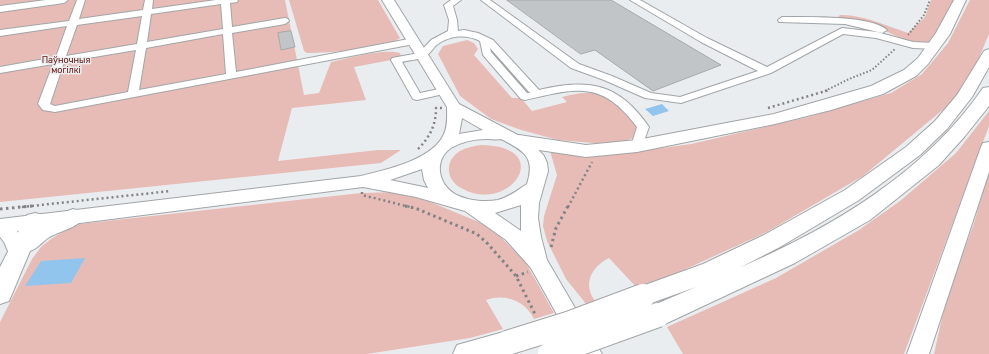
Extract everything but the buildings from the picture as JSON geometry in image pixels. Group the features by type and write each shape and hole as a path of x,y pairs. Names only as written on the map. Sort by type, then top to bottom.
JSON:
{"highway":[{"path":"513,139 586,151 637,146 775,119 877,90 910,73 923,61 943,34 960,0"},
{"path":"550,354 650,305 711,271 772,242 852,195 913,151 941,125 964,97 989,54"},
{"path":"467,354 568,324 650,305 787,258 862,214 932,160 960,132 982,104 989,92"},
{"path":"18,253 32,238 49,227 73,217"},
{"path":"0,294 18,253 35,221"}],"main road":[{"path":"388,0 454,107 455,122 452,133 430,166 432,181 440,192 513,235 539,264 591,354"},
{"path":"454,107 530,149 538,159 540,172 528,209 530,234 539,264"},
{"path":"0,226 361,182 404,170 469,135 486,134 513,139"},
{"path":"918,354 989,147"},
{"path":"361,182 430,194 462,204 497,206 510,204 523,197 535,187"},
{"path":"0,229 8,232 14,240 18,253"}],"street":[{"path":"0,9 64,0"},
{"path":"81,0 44,104 47,108 55,109 414,42"},
{"path":"133,94 149,0"},
{"path":"0,33 228,0 227,31 230,76"},
{"path":"444,91 417,97 396,60 422,55 434,42 453,32 448,5 457,0"},
{"path":"485,0 575,66 608,78 649,96 681,100 767,71 842,31 877,36 920,46 935,46"},
{"path":"634,0 704,40 767,71"},
{"path":"782,20 840,20 859,23 888,33 893,36 896,41 914,52 923,61"},
{"path":"0,70 285,21"},
{"path":"447,36 471,34 491,39 486,53 525,97 577,86 597,89 612,95 636,116 643,127 637,146"}],"path":[{"path":"516,276 539,264 553,263 549,251 556,228 593,161 586,151"},
{"path":"361,182 362,195 415,208 477,234 488,244 516,276 537,318"}],"green space":[{"name":"Паўночныя могілкі","path":"0,0 285,0 304,95 319,93 331,62 366,54 385,52 400,53 402,58 354,67 366,100 292,108 278,161 378,150 401,150 381,163 0,202"},
{"path":"289,0 378,0 400,38 393,42 369,48 307,53 304,51"},
{"path":"931,0 955,0 941,29 928,43 909,42 877,27 838,17 840,15 857,16 908,33 925,17"},
{"path":"970,0 989,0 989,34 976,65 951,103 863,176 767,232 653,284 637,288 609,258 597,266 590,277 590,289 596,302 587,305 566,279 547,241 543,226 544,216 557,175 550,151 604,156 691,144 808,117 891,93 922,74 948,43"},
{"path":"467,40 474,43 478,49 474,55 512,98 521,98 532,111 567,102 562,97 588,93 606,96 622,107 640,125 635,137 616,145 601,145 558,140 521,130 491,119 460,96 438,54 443,46"},
{"path":"989,111 989,126 904,354 683,354 667,327 776,278 859,230 900,201 956,153"},
{"path":"481,145 504,148 517,156 521,166 518,177 509,187 495,193 479,194 461,188 452,180 449,170 452,159 455,155 465,149"},
{"path":"989,170 989,354 934,354 946,300 974,223"},
{"path":"400,192 428,201 491,227 526,263 554,313 534,319 526,307 520,303 507,298 493,298 486,300 503,329 470,338 367,354 0,354 0,322 32,259 41,247 51,239 67,229 79,224 361,193"}],"water":[{"path":"662,104 669,111 653,116 645,109"},
{"path":"85,258 71,283 25,286 41,261"}]}
